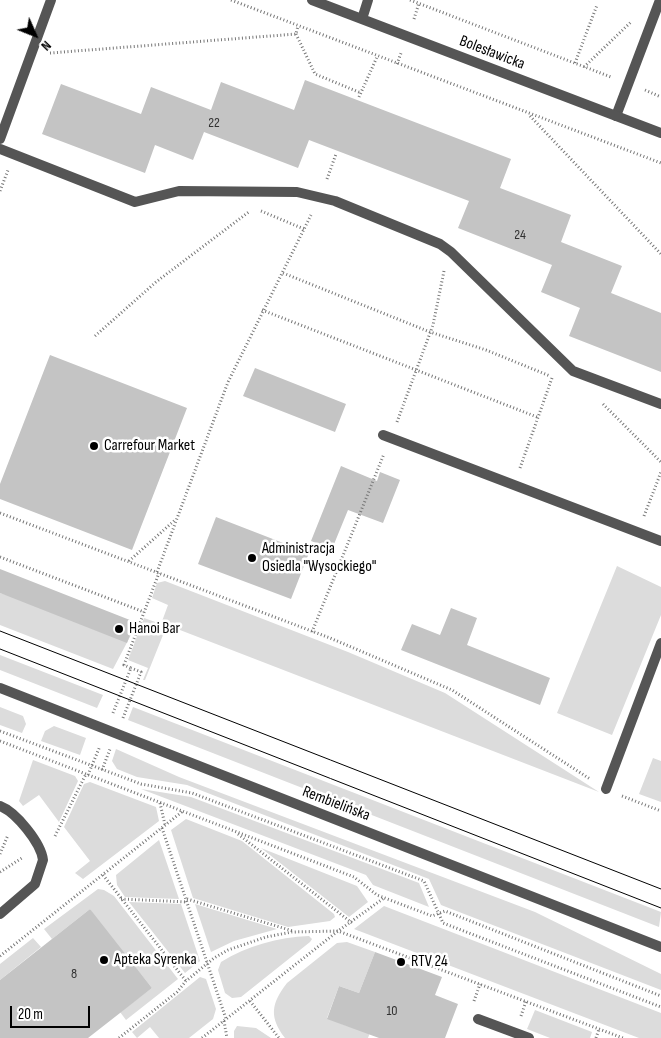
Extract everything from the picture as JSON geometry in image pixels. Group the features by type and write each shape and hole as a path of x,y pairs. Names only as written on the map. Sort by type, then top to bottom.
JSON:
{"street":[{"path":"0,139 51,0"},
{"name":"Bolesławicka","path":"312,0 661,133"},
{"path":"362,19 368,0"},
{"path":"616,116 660,0"},
{"path":"0,149 135,202 179,191 297,192 320,197 444,247 560,361 573,371 661,404"},
{"path":"383,435 661,541"},
{"path":"606,789 661,643"},
{"name":"Rembielińska","path":"0,688 661,947"},
{"path":"0,806 12,812 39,848 43,860 35,884 0,914"},
{"path":"478,1019 529,1038"}],"path":[{"path":"231,0 661,164"},
{"path":"410,0 661,96"},
{"path":"575,63 597,5"},
{"path":"584,67 633,20"},
{"path":"298,26 296,34 315,74 361,93"},
{"path":"50,54 296,34"},
{"path":"359,97 377,57"},
{"path":"528,114 661,254"},
{"path":"43,860 92,766 130,668 124,665 228,382 262,310 283,273 320,197 336,154"},
{"path":"95,336 156,282 274,192"},
{"path":"283,273 430,332 486,350 553,377"},
{"path":"262,310 537,417"},
{"path":"515,485 537,417 560,361"},
{"path":"601,402 661,462"},
{"path":"637,531 661,472"},
{"path":"0,512 330,638 452,690 606,789 661,811"},
{"path":"129,562 176,520"},
{"path":"0,557 144,612"},
{"path":"0,731 146,786 192,793 424,881 443,923 661,1007"},
{"path":"0,741 354,877 384,898 432,916 445,912 661,996"},
{"path":"160,803 164,826 225,1020 227,1038"},
{"path":"0,956 183,811"},
{"path":"235,832 352,923"},
{"path":"0,872 39,848"},
{"path":"103,875 186,981"},
{"path":"202,1038 338,931 352,923 384,898"},
{"path":"121,899 187,900 294,931"},
{"path":"119,1038 220,955 240,946 294,931 338,931 623,1038"},
{"path":"250,1001 279,1038"},
{"path":"523,1008 526,1001"},
{"path":"596,1038 599,1029"}],"shaded area":[{"path":"617,566 661,587 661,615 612,735 557,713"},
{"path":"165,581 348,652 445,693 599,792 167,625 145,680 143,680 148,668 128,660 144,618 161,624 168,605 152,598 157,583"},
{"path":"0,593 132,633 113,669 0,625"},
{"path":"0,655 103,695 97,708 0,670"},
{"path":"0,707 23,716 26,724 22,733 0,725"},
{"path":"133,707 661,912 659,927 128,720"},
{"path":"54,726 86,738 80,755 41,741 45,731"},
{"path":"116,749 179,777 535,912 661,974 661,990 441,905 429,879 187,785 137,777 117,769 112,761"},
{"path":"653,758 661,761 661,802 639,794"},
{"path":"33,760 75,776 78,781 59,822 39,795 23,806 19,801"},
{"path":"90,782 156,807 159,821 83,879 75,873 90,861 64,827 84,784"},
{"path":"141,789 191,797 419,883 429,907 373,885 366,875"},
{"path":"186,819 242,841 334,914 335,917 330,921 288,927 193,898 171,830"},
{"path":"159,840 179,899 125,897 117,885 116,875"},
{"path":"261,848 357,886 368,902 349,917"},
{"path":"98,889 114,896 178,979 126,1020 120,1012 152,988 132,963 124,969 90,909 52,939 44,929"},
{"path":"129,902 181,904 200,961 185,973"},
{"path":"195,904 277,929 234,941 211,952"},
{"path":"384,906 661,1013 661,1038 639,1038 354,929"},
{"path":"309,936 312,939 310,942 241,997 232,998 225,993 218,970 221,962 241,951 263,943"},
{"path":"33,938 41,947 0,980 0,964"},
{"path":"347,942 375,952 359,993 339,986 327,1018 347,1026 372,1027 368,1038 285,1038 276,1024 274,1011 275,1004 287,983 337,943"},
{"path":"200,977 206,979 216,1009 213,1019 189,1038 159,1038 150,1027 137,1038 132,1032"},
{"path":"535,1010 592,1032 590,1038 550,1038 527,1029"},
{"path":"237,1026 256,1028 271,1038 234,1038 234,1031"}],"building":[{"path":"305,80 511,159 500,188 571,215 561,242 622,266 611,293 661,313 661,372 569,336 580,308 541,292 552,265 458,228 469,201 309,140 298,168 204,132 193,160 155,145 145,173 42,134 61,84 141,114 151,87 211,110 221,82 294,110"},
{"name":"Carrefour Market","path":"50,355 187,408 132,550 0,499 0,484"},
{"path":"255,368 346,404 335,432 243,396"},
{"path":"341,466 377,481 380,472 400,480 383,523 348,510 332,549 311,541"},
{"path":"216,517 309,553 291,599 198,564"},
{"path":"0,569 135,622 127,643 0,593"},
{"path":"451,608 477,618 467,645 550,678 540,705 401,650 412,624 440,635"},
{"path":"90,909 152,988 88,1038 0,1038 0,980"},
{"path":"375,952 442,977 435,995 458,1004 445,1038 379,1038 327,1019 339,986 359,993"}],"tram line":[{"path":"0,631 661,889"},
{"path":"0,649 661,908"}],"place":[{"name":"Carrefour Market","path":"94,446"},
{"name":"Administracja Osiedla \"Wysockiego\"","path":"252,558"},
{"name":"Hanoi Bar","path":"119,629"},
{"name":"Apteka Syrenka","path":"104,960"},
{"name":"RTV 24","path":"401,962"}]}
